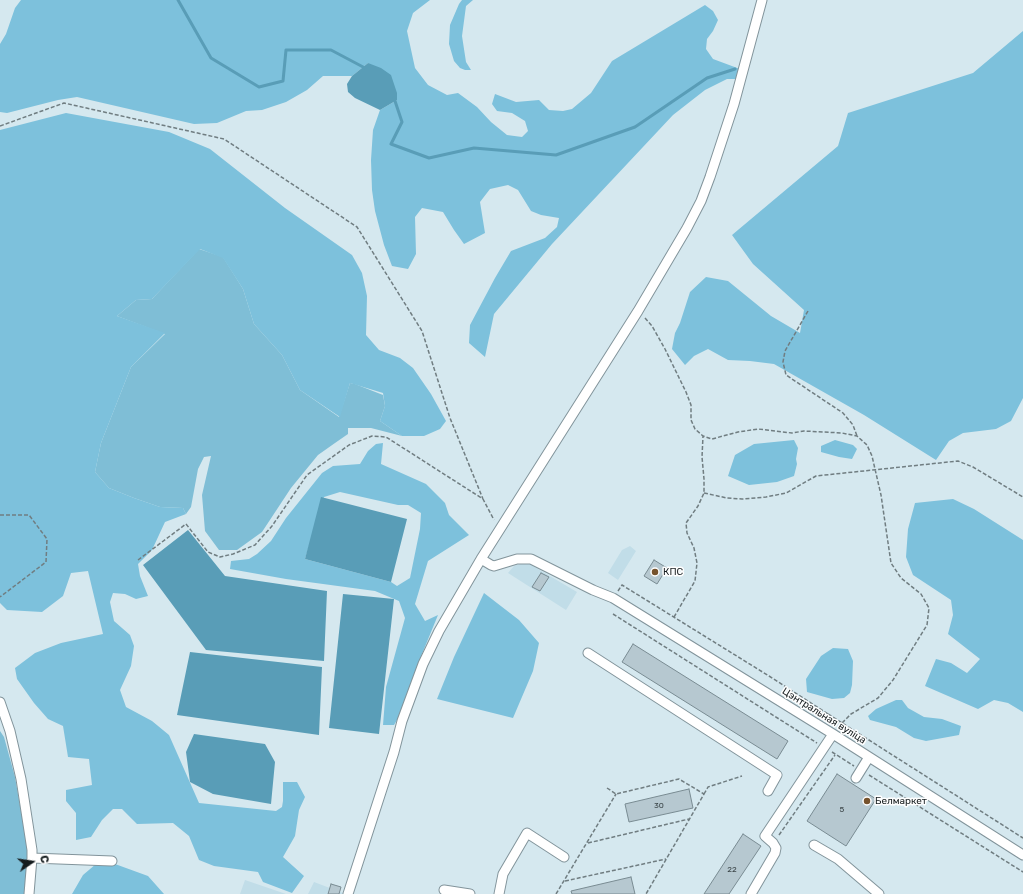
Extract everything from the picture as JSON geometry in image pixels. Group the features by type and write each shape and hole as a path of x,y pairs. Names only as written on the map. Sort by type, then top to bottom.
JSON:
{"street":[{"path":"348,894 394,752 402,721 423,664 439,631 481,559 638,311 688,228 701,200 734,104 762,0"},
{"name":"Цэнтральная вуліца","path":"481,559 491,566 516,559 531,559 593,590 613,598 1023,854"},
{"path":"588,653 777,775 768,791"},
{"path":"0,702 10,731 21,779 32,858 29,894"},
{"path":"751,894 775,853 776,848 765,836 833,734"},
{"path":"856,778 869,757"},
{"path":"499,894 503,874 527,833 564,857"},
{"path":"814,845 838,859 879,894"},
{"path":"32,858 112,861"},
{"path":"444,890 470,894"}],"path":[{"path":"0,126 64,102 224,139 357,227 422,331 450,418 483,499 500,530"},
{"path":"638,311 652,326 665,349 686,392 690,405 691,420 695,429 703,436 712,439 738,432 758,429 792,432 804,431 842,433 857,436"},
{"path":"808,311 785,351 783,362 786,375 844,413 853,425 857,436 867,445 872,456 881,495 891,563 902,578 921,594 929,608 927,625 893,680 878,698 851,714 842,723"},
{"path":"138,560 186,524 208,552 220,557 233,554 255,545 272,526 307,475 349,445 372,436 386,438 483,499"},
{"path":"674,617 696,581 697,564 694,548 687,533 686,524 704,494 702,457 703,436"},
{"path":"704,494 742,499 766,497 786,492 816,476 958,461 973,467 1023,497"},
{"path":"0,515 29,515 47,539 46,562 0,597"},
{"path":"613,598 622,585 1023,838"},
{"path":"820,726 828,714"},
{"path":"773,843 835,754"},
{"path":"646,894 708,787 742,776"},
{"path":"556,894 616,794 679,779 704,794"},
{"path":"607,788 616,794"},
{"path":"587,843 689,819"},
{"path":"564,881 666,859"}],"shaded area":[{"path":"21,0 430,0 413,13 407,31 415,68 428,85 447,95 458,93 477,107 491,122 507,135 522,137 528,131 525,121 512,113 497,111 492,104 495,94 516,102 539,100 549,110 563,111 572,109 591,93 612,61 705,5 713,11 718,20 707,39 706,49 713,59 740,69 736,79 727,79 705,90 673,115 552,244 494,314 485,357 469,343 470,325 495,278 511,251 545,238 557,227 559,218 541,215 531,211 518,190 508,185 490,189 480,202 485,233 464,244 443,212 422,208 415,217 416,254 408,269 392,266 384,245 375,211 372,190 371,160 373,130 380,110 397,100 368,63 352,76 323,76 307,90 286,102 262,110 246,111 217,123 194,124 77,97 58,100 7,113 0,112 0,44 6,34 15,8"},
{"path":"462,0 473,0 466,6 462,36 466,62 471,70 460,68 454,61 449,44 450,25"},
{"path":"1023,31 1023,398 1011,421 996,429 963,433 949,441 936,460 864,415 774,364 728,360 708,349 694,356 685,365 672,349 675,333 680,323 690,292 706,277 728,281 771,316 800,333 804,310 753,264 732,235 838,146 848,113 973,73"},
{"path":"368,63 381,68 391,75 397,93 397,100 380,110 355,98 348,92 347,84 352,76"},
{"path":"66,113 169,132 210,149 285,208 352,255 362,273 367,296 366,335 379,350 400,358 413,368 431,394 446,421 440,429 424,436 402,436 380,421 385,406 383,393 350,383 340,417 300,390 282,355 254,324 243,289 223,258 200,249 152,299 136,300 117,316 165,333 131,367 101,443 95,472 109,488 160,507 183,508 186,514 165,522 152,550 138,564 140,576 148,596 136,599 125,594 113,593 110,602 114,621 130,635 134,646 131,666 120,690 126,707 152,721 169,735 199,803 276,811 282,807 283,782 297,782 305,797 299,810 295,836 283,857 304,876 292,893 263,882 258,872 214,866 199,860 189,836 173,823 137,824 122,809 113,809 102,820 91,837 76,840 76,813 66,801 66,790 92,785 89,759 68,757 63,726 48,719 34,703 17,679 15,668 35,653 61,643 103,634 88,571 71,573 63,596 42,612 7,610 0,603 0,130"},
{"path":"199,249 223,257 243,289 254,324 282,355 300,390 339,417 350,383 383,395 385,406 380,421 402,436 371,428 348,428 348,434 318,455 291,488 262,532 237,550 219,550 205,531 202,495 211,456 204,457 198,469 191,507 186,514 183,508 160,507 109,488 95,472 101,443 131,367 165,334 117,316 136,300 152,299"},
{"path":"794,440 798,448 796,459 797,464 794,476 777,482 749,485 728,476 735,455 754,444"},
{"path":"835,440 853,445 857,449 852,459 821,452 821,446"},
{"path":"383,443 381,464 426,484 445,503 449,515 469,535 428,561 415,604 425,621 438,615 422,654 405,707 394,725 383,725 386,687 405,618 399,601 375,591 286,579 230,569 231,561 249,559 271,541 286,518 322,473 333,466 360,464 368,451 376,444","holes":["340,492 398,505 408,505 421,513 420,529 410,578 397,586 391,582 305,559 324,497"]},
{"path":"321,497 407,519 391,582 305,559"},
{"path":"953,499 974,509 1023,540 1023,712 1008,703 994,700 978,709 925,686 936,659 951,663 967,673 980,659 948,634 953,615 951,600 913,575 906,557 908,529 915,503"},
{"path":"188,530 225,576 327,591 324,661 206,650 143,565"},
{"path":"630,546 636,551 618,580 608,573 622,550"},
{"path":"526,562 577,592 566,610 508,573 514,566"},
{"path":"484,593 519,620 539,643 533,671 513,718 437,699 454,657"},
{"path":"343,594 394,599 379,734 329,728"},
{"path":"833,648 848,649 853,661 852,685 850,693 844,698 832,699 807,692 806,679 821,656"},
{"path":"190,652 322,667 319,735 177,715"},
{"path":"896,700 902,700 908,708 924,717 942,719 961,726 959,735 926,741 914,738 896,727 870,720 868,716 876,709"},
{"path":"0,731 4,737 15,777 27,845 27,866 24,894 0,894"},
{"path":"194,734 265,744 275,762 271,804 213,794 190,782 186,752"},
{"path":"96,864 115,864 148,876 164,894 72,894 83,875"},
{"path":"245,880 286,894 240,894"},
{"path":"314,882 343,893 343,894 308,894"}],"building":[{"name":"КПС","path":"654,560 667,568 657,584 644,576"},
{"path":"541,573 549,577 540,591 532,587"},
{"path":"633,644 788,741 777,759 622,662"},
{"path":"837,774 876,799 846,846 807,821"},
{"path":"689,789 693,808 629,822 625,804"},
{"path":"743,834 761,846 729,894 704,894"},
{"path":"631,877 635,894 572,894 571,891"},
{"path":"331,884 341,887 339,894 328,894"}],"waterway":[{"path":"178,0 211,58 259,87 283,81 286,50 331,50 365,68"},
{"path":"394,98 402,122 391,144 429,158 474,148 556,155 635,127 707,78 735,69"}],"place":[{"name":"КПС","path":"655,572"},
{"name":"Белмаркет","path":"867,801"}]}
